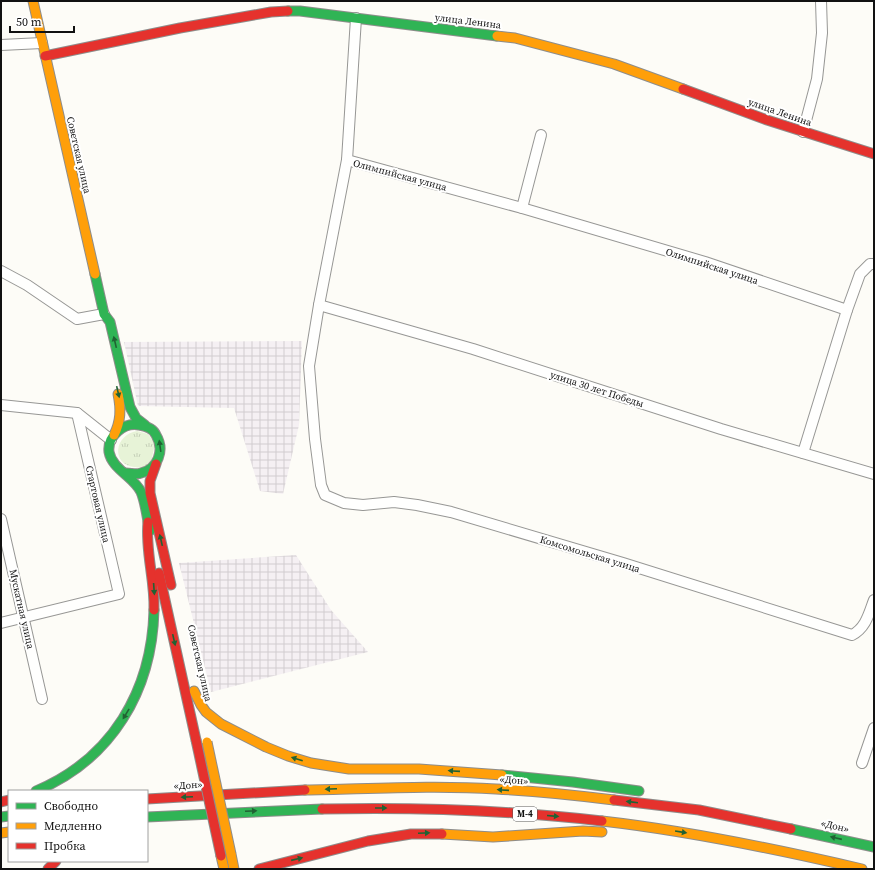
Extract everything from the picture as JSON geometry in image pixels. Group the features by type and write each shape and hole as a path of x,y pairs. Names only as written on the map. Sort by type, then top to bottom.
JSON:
{"main road":[{"name":"Советская улица","path":"33,1 104,314 110,322 130,407 136,418 145,425"},
{"name":"улица Ленина","path":"45,56 180,28 271,12 288,11 356,18 515,38 614,64 767,120 874,154"},
{"name":"Советская улица","path":"104,314 102,324 122,409 121,422 113,438"},
{"path":"128,425 145,425 154,432 160,442 161,453 157,464 148,471 143,474 132,475 117,467 111,457 110,446 118,431 128,425"},
{"name":"Советская улица","path":"157,464 149,484 150,493 194,691 202,720"},
{"name":"Советская улица","path":"126,473 134,481 141,492 224,869"},
{"path":"38,790 67,776 84,763 116,728 138,691 146,666 154,610 154,589 146,532 148,522"},
{"path":"194,691 201,706 209,716 223,725 253,741 309,763 336,768 497,774 591,784 649,793"},
{"path":"206,738 234,869"},
{"name":"«Дон»","path":"148,799 288,790 419,788 487,789 571,795 699,810 874,847"},
{"path":"663,796 699,810"},
{"name":"М-4","path":"148,818 278,810 391,808 462,810 552,816 643,826 730,840 862,869"},
{"path":"208,825 231,824"},
{"path":"524,826 610,832"},
{"path":"259,869 368,841 411,834 433,833 492,837 583,831"},
{"path":"636,834 729,848 799,862 846,865"}],"street":[{"path":"288,11 293,1"},
{"path":"803,132 817,79 822,33 821,1"},
{"path":"319,305 347,160 356,18"},
{"path":"1,46 42,43"},
{"path":"522,208 541,135"},
{"name":"Олимпийская улица","path":"347,160 522,208 705,262 847,310"},
{"path":"802,453 847,310 860,274 870,264 874,264"},
{"path":"1,271 26,285 77,319 104,314"},
{"name":"улица 30 лет Победы","path":"319,305 473,349 721,429 874,474"},
{"name":"Комсомольская улица","path":"319,305 309,366 315,439 321,485 325,495 344,503 364,505 394,502 451,512 623,563 852,634 860,631 874,600"},
{"path":"1,405 77,414 113,438"},
{"name":"Стартовая улица","path":"24,618 119,594 77,414"},
{"name":"Мускатная улица","path":"1,520 42,699"},
{"path":"1,623 24,618"},
{"path":"862,763 874,728"}],"shaded area":[{"path":"302,341 299,425 283,494 260,491 234,408 138,406 124,342"},
{"path":"296,555 331,610 368,652 211,692 179,563"}],"green space":[{"path":"137,431 148,434 155,444 151,462 141,468 127,465 122,461 118,449 124,438"}],"traffic: fast":[{"path":"288,11 300,11 497,36"},
{"path":"95,274 104,314 110,322 130,407 136,418 145,425"},
{"path":"126,473 138,474 147,471 156,463 160,453 159,441 155,433 142,425 128,426 118,431 111,441 109,452 114,463 138,487 141,492 150,531"},
{"path":"38,790 63,777 86,761 106,741 123,719 136,694 145,668 151,640 154,610"},
{"path":"502,775 573,782 639,791"},
{"path":"148,817 322,809"},
{"path":"1,817 8,816"},
{"path":"791,829 874,847"}],"traffic: slow":[{"path":"33,1 95,274"},
{"path":"497,36 515,38 614,64 683,89"},
{"path":"114,435 120,415 118,394"},
{"path":"194,691 206,712 221,724 266,747 311,763 349,769 419,769 502,775"},
{"path":"207,742 231,854"},
{"path":"305,790 424,787 472,788 541,792 614,800"},
{"path":"602,821 733,841 862,869"},
{"path":"442,834 493,837 583,831 602,832"},
{"path":"1,833 8,832"},
{"path":"231,854 234,869"},
{"path":"221,856 224,869"}],"traffic: jam":[{"path":"45,56 180,28 271,12 288,11"},
{"path":"683,89 767,120 874,154"},
{"path":"156,464 150,481 150,493 171,585"},
{"path":"148,522 147,533 154,610"},
{"path":"159,573 196,740"},
{"path":"196,740 221,856"},
{"path":"148,799 305,790"},
{"path":"1,802 8,800"},
{"path":"614,800 699,810 791,829"},
{"path":"322,809 392,808 462,810 532,814 602,821"},
{"path":"259,869 368,841 411,834 442,834"},
{"path":"48,869 55,862"}]}
